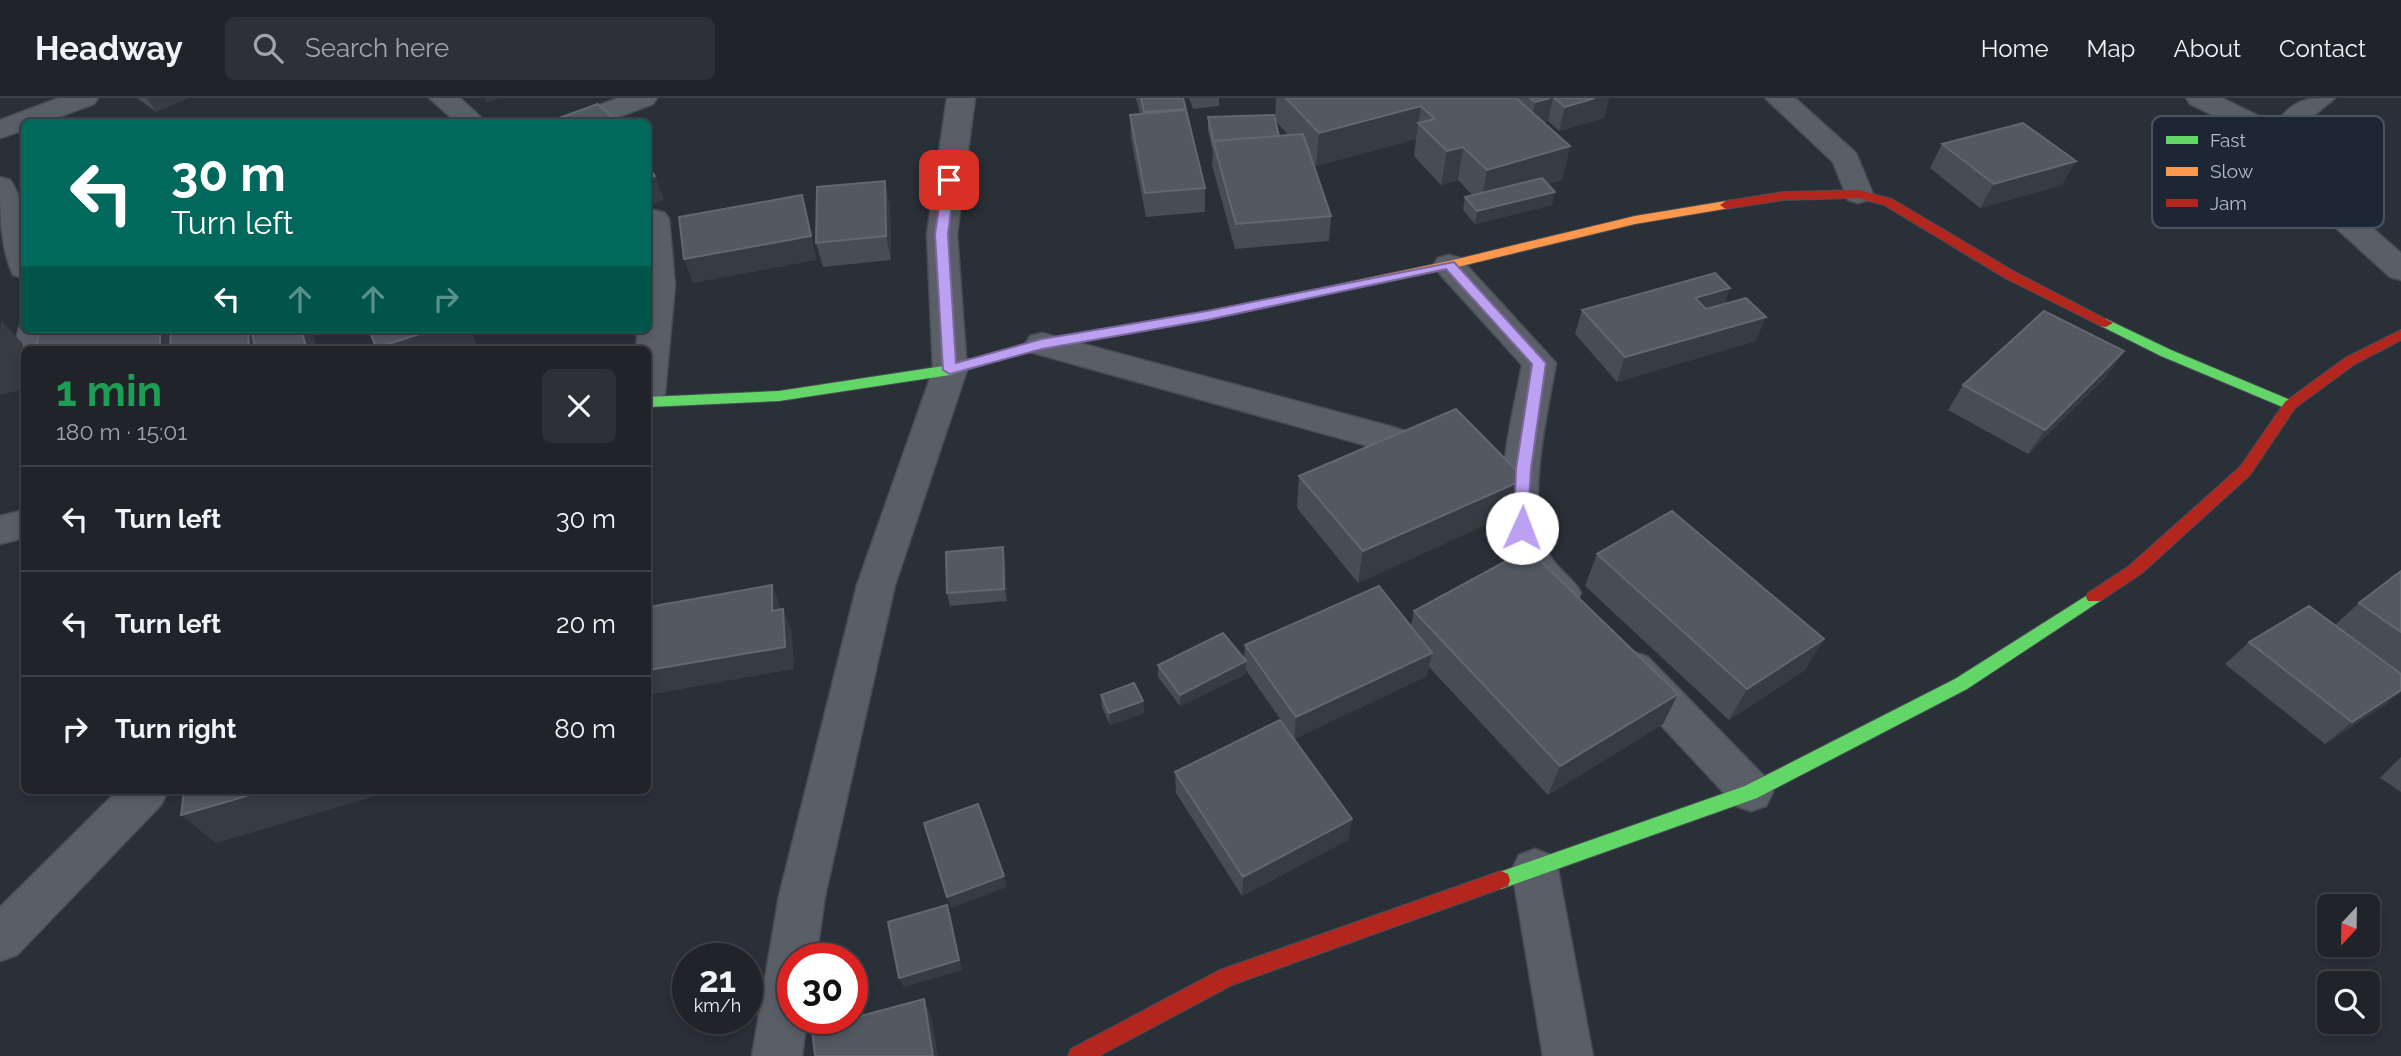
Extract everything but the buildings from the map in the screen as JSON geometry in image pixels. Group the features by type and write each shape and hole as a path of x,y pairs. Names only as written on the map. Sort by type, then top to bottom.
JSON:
{"street":[{"path":"29,119 84,98"},
{"path":"443,98 468,119"},
{"path":"589,119 643,98"},
{"path":"777,1056 802,896 876,585 950,370 942,234 961,98"},
{"path":"1779,98 1846,159 1858,194"},
{"path":"2200,98 2237,116"},
{"path":"2296,116 2320,98"},
{"path":"0,130 21,122"},
{"path":"0,186 21,258"},
{"path":"651,402 779,396 950,370 1042,344 1207,316 1449,265 1635,220 1783,197 1858,194 1888,202 2010,275 2166,354 2290,405"},
{"path":"651,364 659,285 654,219"},
{"path":"2354,228 2401,270"},
{"path":"1449,265 1539,363 1523,469 1522,528 1534,563 1581,613"},
{"path":"1078,1056 1227,977 1751,792 1961,684 2135,570 2245,471 2290,405 2350,362 2401,334"},
{"path":"1042,344 1393,440"},
{"path":"1609,643 1751,792"},
{"path":"0,939 143,794"},
{"path":"1535,870 1568,1056"}],"traffic: fast":[{"path":"651,402 779,396 950,370 1042,344 1207,316 1292,298"},
{"path":"2106,323 2166,353 2290,405"},
{"path":"1501,880 1751,792 1961,684 2094,597"}],"traffic: slow":[{"path":"1292,298 1449,265 1635,220 1726,205"}],"traffic: jam":[{"path":"1726,205 1783,196 1858,194 1888,202 2010,275 2106,323"},
{"path":"2094,597 2135,570 2245,471 2290,405 2350,361 2401,334"},
{"path":"1078,1056 1227,977 1501,880"}],"route":[{"path":"949,180 942,234 950,370 1042,344 1207,316 1449,265 1539,363 1523,469 1522,528"}]}
